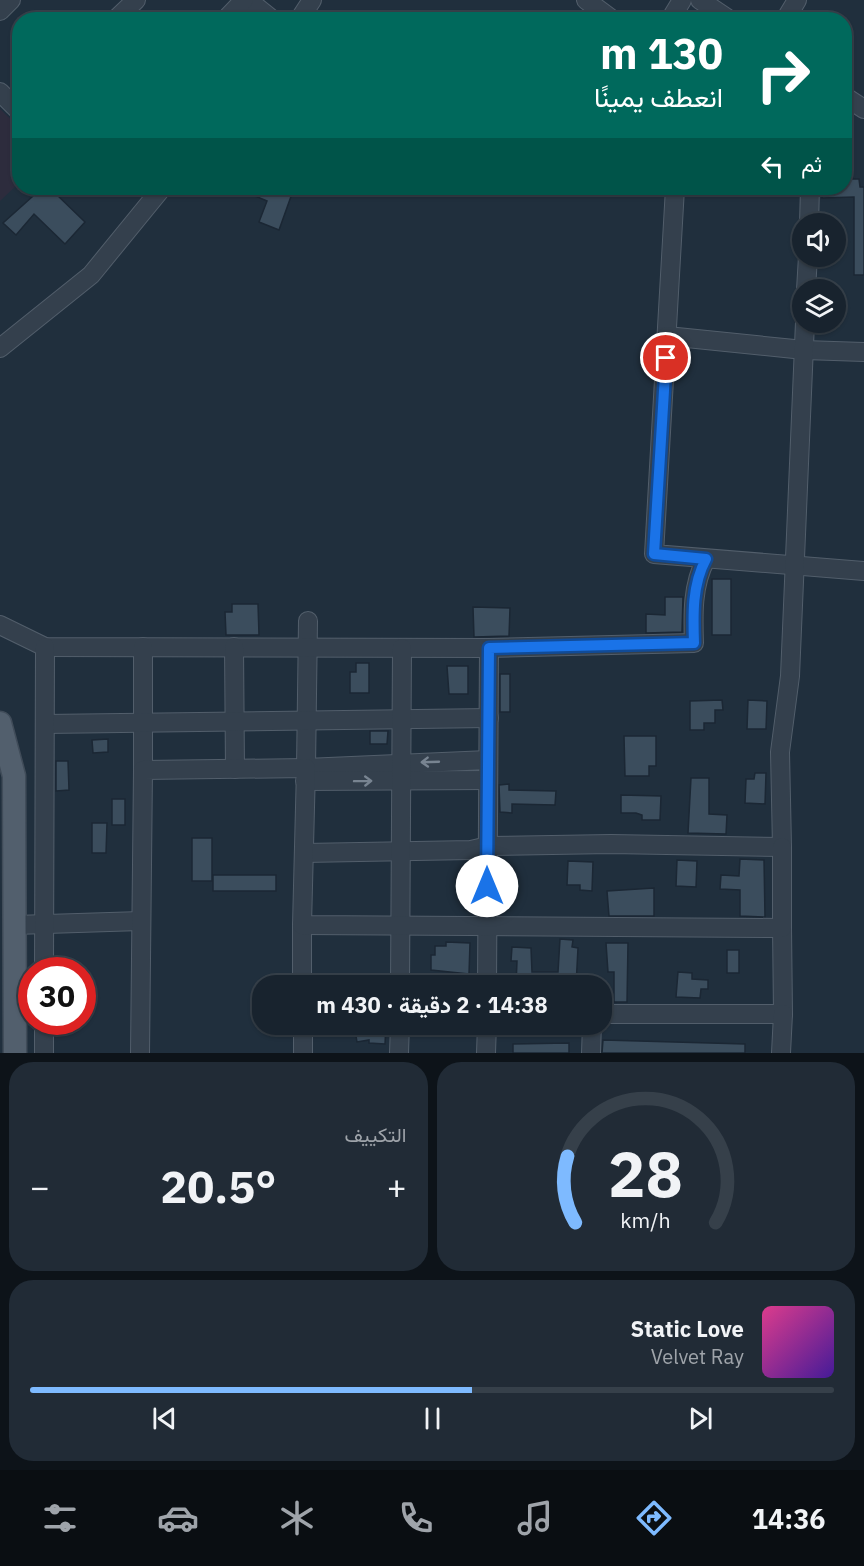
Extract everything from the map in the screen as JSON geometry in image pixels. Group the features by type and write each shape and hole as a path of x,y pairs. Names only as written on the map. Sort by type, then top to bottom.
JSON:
{"main road":[{"path":"0,723 15,776 15,1053"},
{"path":"0,760 7,808 7,1053"}],"street":[{"path":"0,11 10,0"},
{"path":"123,12 136,0"},
{"path":"233,12 246,0 262,12"},
{"path":"586,0 602,12"},
{"path":"700,0 718,12"},
{"path":"0,93 12,105"},
{"path":"0,348 91,275 156,195"},
{"path":"675,195 654,554 796,563 864,571"},
{"path":"809,213 810,195"},
{"path":"781,1053 783,1014 780,752 790,676 805,333"},
{"path":"667,336 804,350 864,352"},
{"path":"0,625 45,647 489,648 694,643 693,616 698,574 706,559"},
{"path":"302,975 308,621"},
{"path":"44,957 45,647"},
{"path":"140,1053 143,647"},
{"path":"234,647 235,769"},
{"path":"400,975 402,648"},
{"path":"487,975 489,648"},
{"path":"45,724 489,718"},
{"path":"143,770 235,769 305,775 401,772 488,760"},
{"path":"401,772 488,780"},
{"path":"304,853 400,853 471,850 488,846 611,844 782,847"},
{"path":"15,925 141,921"},
{"path":"302,926 782,928"},
{"path":"612,1014 783,1014"},
{"path":"44,1035 44,1053"},
{"path":"303,1035 303,1053"},
{"path":"399,1053 400,1035"},
{"path":"486,1053 487,1035"},
{"path":"591,1053 592,1035"}],"shaded area":[{"path":"0,109 12,120 12,190 0,201"}],"building":[{"path":"852,179 859,179 860,187 864,187 864,275 854,275 854,197 822,198 822,195 852,195"},
{"path":"34,195 57,195 85,222 65,244 34,214 16,235 3,223"},
{"path":"253,195 292,195 279,230 259,222 267,201"},
{"path":"712,579 731,579 731,635 712,635"},
{"path":"665,597 683,597 682,632 646,633 646,614 665,615"},
{"path":"232,604 258,604 259,635 226,635 225,612 232,612"},
{"path":"473,607 510,608 509,636 474,637"},
{"path":"356,663 369,663 369,693 350,693 350,672 356,672"},
{"path":"447,666 468,666 468,694 449,694"},
{"path":"500,674 510,674 510,712 500,712"},
{"path":"722,700 723,710 715,710 715,723 704,723 704,730 690,730 690,701"},
{"path":"748,700 767,701 766,729 747,729"},
{"path":"370,731 388,731 387,744 370,744"},
{"path":"624,736 656,736 656,766 649,766 649,776 625,776"},
{"path":"108,739 108,752 93,753 92,740"},
{"path":"56,761 68,761 69,790 56,791"},
{"path":"755,773 766,773 765,804 745,803 746,779 754,779"},
{"path":"691,778 709,778 709,814 727,815 726,834 688,833"},
{"path":"509,784 509,790 556,791 555,805 512,804 512,813 500,812 499,785"},
{"path":"621,795 661,796 660,820 642,820 642,815 636,813 621,813"},
{"path":"112,799 125,799 125,825 112,825"},
{"path":"92,823 107,823 106,853 92,853"},
{"path":"192,838 212,838 212,881 192,881"},
{"path":"740,859 764,860 765,917 740,916 740,890 720,889 721,875 739,876"},
{"path":"677,860 697,861 696,887 676,886"},
{"path":"568,861 593,862 592,891 580,890 580,885 567,885"},
{"path":"213,875 276,875 276,891 213,891"},
{"path":"654,888 654,916 609,916 607,891"},
{"path":"560,939 573,940 572,947 578,948 577,975 516,975 517,961 511,961 512,947 531,948 532,972 558,972"},
{"path":"446,942 470,943 469,974 431,970 431,955 435,955 435,946 446,946"},
{"path":"606,943 628,943 627,1002 614,1002 614,972 608,972"},
{"path":"727,950 739,950 739,973 727,973"},
{"path":"678,972 692,973 692,979 708,980 708,989 701,989 700,998 676,997"},
{"path":"356,1035 385,1035 385,1044 369,1043 369,1040 357,1042"},
{"path":"603,1040 745,1044 745,1053 602,1053"},
{"path":"569,1043 569,1053 513,1053 513,1044"}],"route":[{"path":"487,886 489,648 694,643 693,616 698,574 706,559 654,554 666,358"}]}
